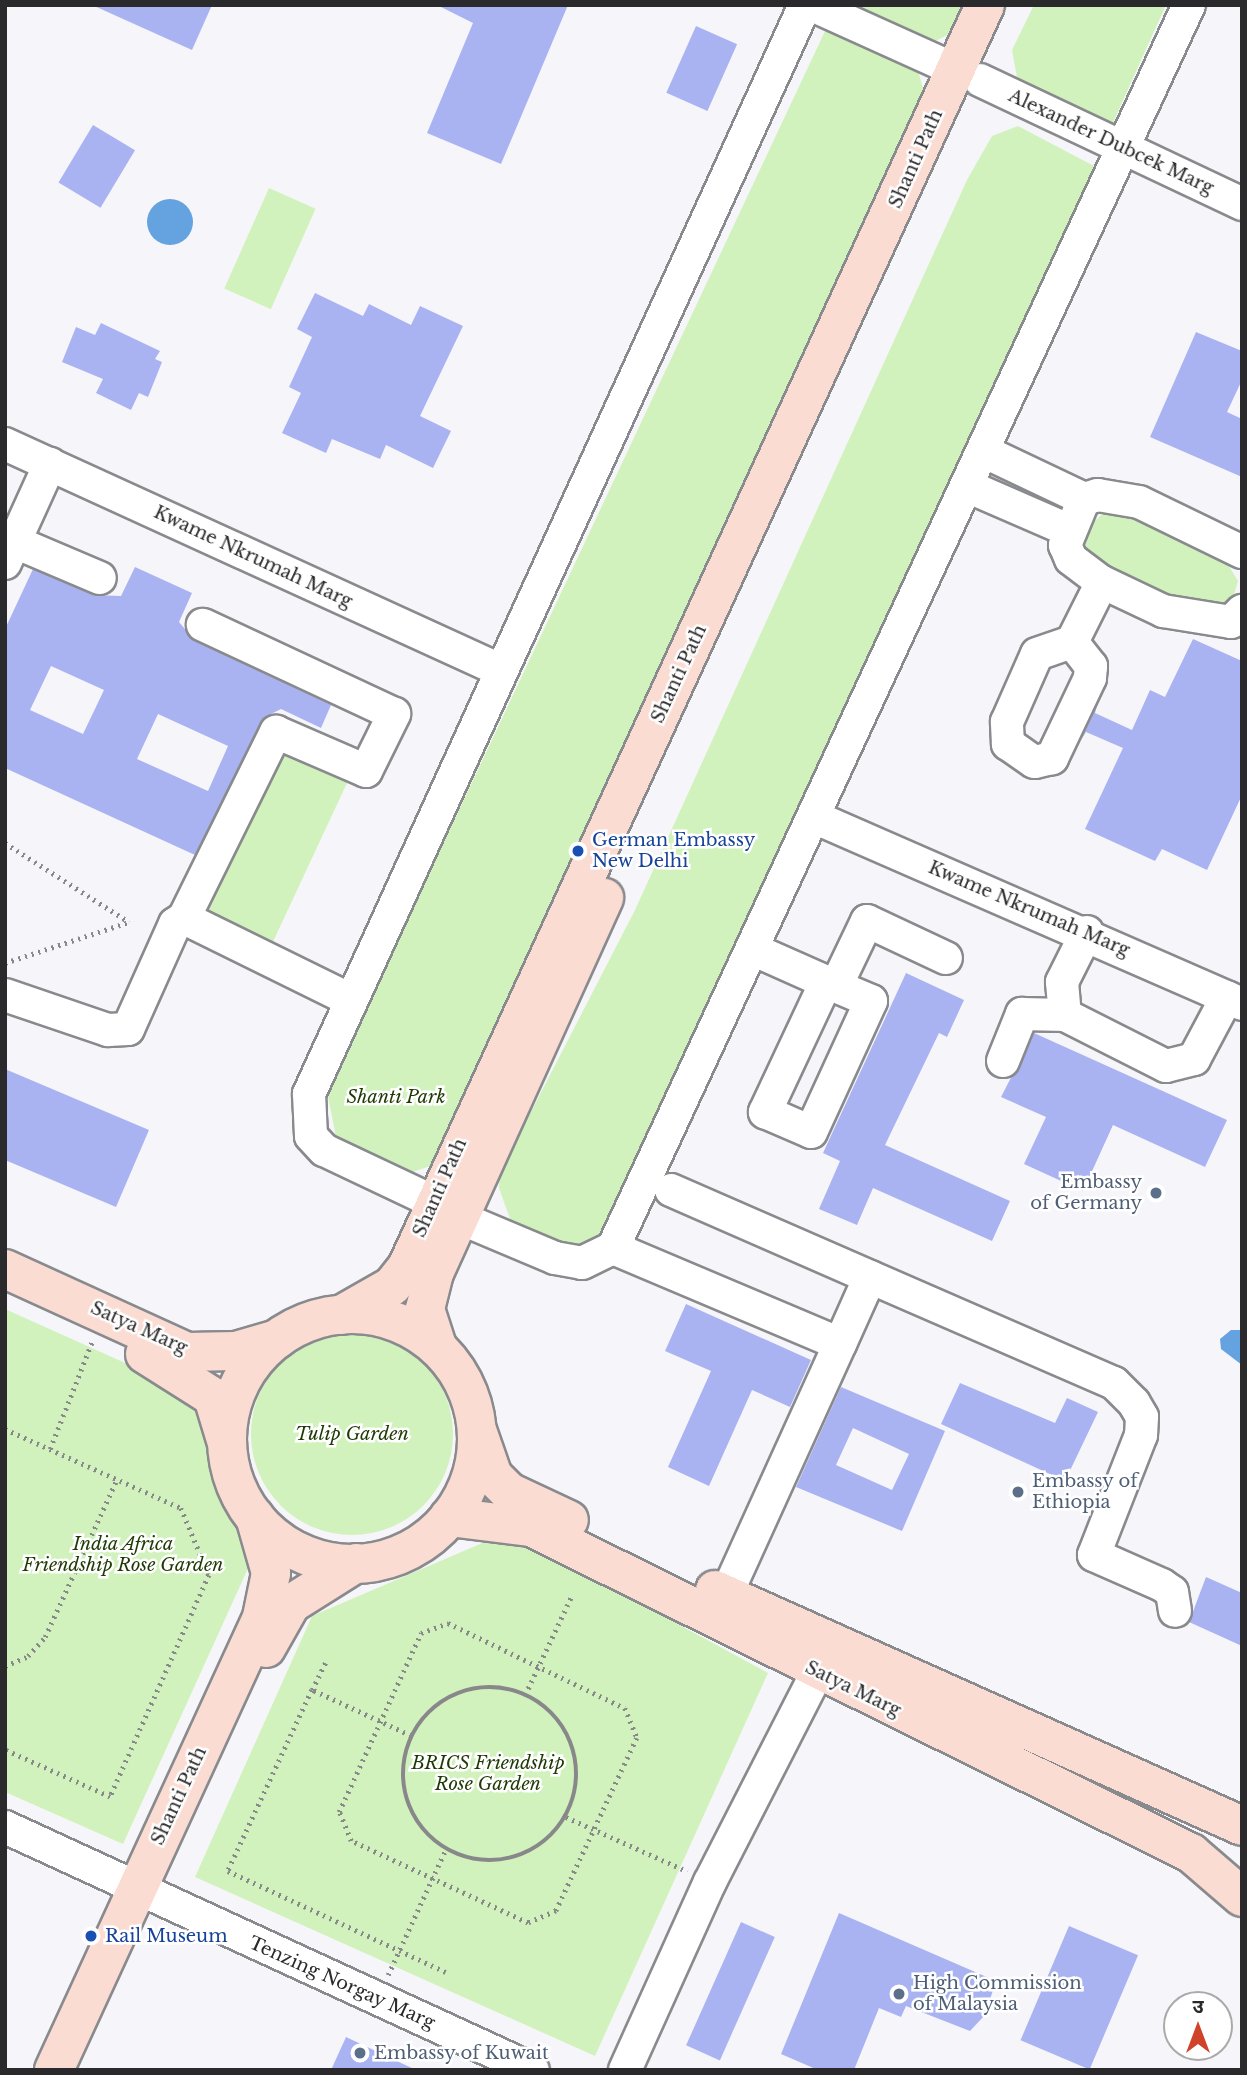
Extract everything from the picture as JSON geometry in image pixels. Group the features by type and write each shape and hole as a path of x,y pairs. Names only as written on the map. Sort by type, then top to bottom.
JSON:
{"main road":[{"name":"Shanti Path","path":"968,75 985,5"},
{"name":"Shanti Path","path":"341,1314 400,1277 446,1209 968,75 1013,5"},
{"name":"Shanti Path","path":"437,1346 427,1295 446,1209"},
{"name":"Satya Marg","path":"5,1269 187,1352 236,1351 278,1339"},
{"name":"Satya Marg","path":"5,1293 96,1331 194,1381 213,1397 227,1449"},
{"path":"341,1314 392,1321 437,1346 458,1371 478,1433 471,1478 449,1517 417,1546 356,1563 300,1552 255,1517 233,1478 227,1449 238,1387 278,1339 341,1314"},
{"name":"Satya Marg","path":"478,1433 493,1476 509,1492 726,1595 1242,1826"},
{"name":"Shanti Path","path":"68,2070 262,1617 271,1573 255,1517"},
{"name":"Satya Marg","path":"449,1517 531,1527 817,1673 1191,1853 1242,1897"},
{"name":"Shanti Path","path":"54,2070 279,1622 291,1604 356,1563"}],"street":[{"path":"805,5 309,1094 311,1136 324,1150 555,1258 582,1263 613,1248 1189,5"},
{"name":"Alexander Dubcek Marg","path":"812,5 1242,204"},
{"name":"Kwame Nkrumah Marg","path":"5,444 500,670"},
{"path":"983,451 1084,499 1139,502 1242,552"},
{"path":"50,464 10,553 100,578"},
{"path":"967,486 1068,530"},
{"path":"1084,499 1068,530 1071,559 1102,582 1163,611 1205,622 1231,622 1242,611"},
{"path":"1072,642 1102,582"},
{"path":"5,995 108,1030 128,1029 175,925 184,918 276,732 366,771 394,714 202,625"},
{"name":"Kwame Nkrumah Marg","path":"814,817 1087,932 1234,1001"},
{"path":"184,918 351,1000"},
{"path":"752,949 831,984 867,921 946,958"},
{"path":"1066,1015 1062,982 1087,932"},
{"path":"1003,1061 1022,1014 1066,1015 1166,1066 1180,1066 1203,1046 1234,1001"},
{"path":"671,1191 1114,1383 1134,1403 1142,1417 1141,1435 1094,1555 1162,1585 1172,1592 1175,1611"},
{"path":"613,1248 840,1344"},
{"path":"726,1595 870,1277"},
{"path":"625,2070 710,1882 817,1673"},
{"name":"Tenzing Norgay Marg","path":"5,1827 533,2070"}],"path":[{"path":"5,843 129,922 5,963"},
{"path":"50,1449 96,1331"},
{"path":"5,1429 181,1508 209,1575 110,1797 5,1750"},
{"path":"5,1666 28,1656 45,1637 117,1479"},
{"path":"525,1695 572,1595"},
{"path":"448,1623 625,1707 637,1738 556,1911 528,1923 351,1841 339,1812 380,1722 421,1633 448,1623"},
{"path":"327,1659 228,1871 446,1972"},
{"path":"485,1688 525,1695 559,1722 574,1752 576,1786 566,1816 542,1842 512,1857 478,1860 446,1849 420,1826 405,1796 404,1762 411,1737 452,1696 485,1688"},
{"path":"312,1690 411,1737"},
{"path":"566,1816 710,1882"},
{"path":"378,1999 446,1849"}],"green space":[{"path":"852,5 971,5 960,29 931,43"},
{"path":"1034,5 1166,5 1111,127 1019,89 1012,50"},
{"name":"Shanti Park","path":"826,29 918,71 928,105 439,1163 404,1175 371,1169 336,1137 327,1091"},
{"path":"1018,126 1094,166 606,1244 584,1252 515,1233 499,1188 500,1172 635,910 967,180 992,136"},
{"path":"269,188 316,209 271,309 224,288"},
{"path":"1105,512 1125,513 1227,563 1238,581 1230,608 1208,617 1109,573 1084,550 1092,523"},
{"path":"278,744 350,777 268,951 197,918"},
{"name":"India Africa Friendship Rose Garden","path":"5,1309 192,1393 250,1564 123,1844 5,1792"},
{"name":"Tulip Garden","path":"352,1333 391,1341 408,1350 423,1363 436,1378 445,1395 453,1434 445,1473 436,1490 423,1505 408,1518 391,1527 352,1535 313,1527 296,1518 281,1505 268,1490 259,1473 251,1434 259,1395 268,1378 281,1363 296,1350 313,1341"},
{"name":"BRICS Friendship Rose Garden","path":"508,1532 768,1673 595,2056 195,1877 312,1616"}],"water":[{"path":"170,199 186,206 193,222 186,238 170,245 154,238 147,222 154,206"},
{"path":"1231,1330 1242,1330 1242,1365 1221,1349 1220,1339"}],"building":[{"path":"92,5 212,5 192,50"},
{"path":"437,5 568,5 501,164 427,133 473,23"},
{"path":"696,26 737,44 707,111 666,93"},
{"path":"93,125 135,150 100,208 58,182"},
{"path":"315,293 363,316 369,304 411,325 420,306 463,326 420,416 451,431 433,468 386,445 380,459 332,439 326,453 282,433 301,393 289,387 312,337 297,329"},
{"path":"101,323 160,351 155,359 162,362 148,397 139,393 131,410 96,393 103,379 62,362 76,327 95,335"},
{"path":"1196,332 1242,351 1242,380 1227,412 1242,419 1242,477 1150,437"},
{"path":"135,567 192,593 179,622 195,641 331,705 321,728 281,709 265,717 195,855 5,768 5,629 33,569 93,595 121,596","holes":["51,666 104,690 83,734 30,710","158,714 228,746 208,791 137,759"]},
{"path":"1193,639 1242,661 1242,795 1207,870 1162,849 1155,861 1085,829 1123,748 1086,732 1081,740 1097,706 1095,713 1132,730 1150,690 1165,697"},
{"path":"906,973 964,1000 947,1037 939,1033 885,1145 1010,1201 992,1241 873,1188 857,1225 819,1209 840,1161 823,1153"},
{"path":"1034,1033 1227,1120 1205,1167 1113,1125 1083,1191 1024,1164 1046,1117 1001,1097"},
{"path":"5,1069 149,1130 116,1207 5,1160"},
{"path":"686,1304 811,1360 790,1407 752,1390 709,1486 668,1467 711,1371 665,1351"},
{"path":"960,1383 1055,1423 1067,1398 1098,1412 1065,1481 941,1424"},
{"path":"841,1387 945,1431 902,1531 796,1487","holes":["853,1428 909,1454 892,1490 836,1465"]},
{"path":"1206,1577 1242,1593 1242,1646 1189,1622"},
{"name":"High Commission of Malaysia","path":"839,1913 996,1981 985,2015 970,2031 906,2006 901,2017 879,2008 854,2070 818,2070 781,2054"},
{"path":"741,1922 775,1937 720,2060 686,2045"},
{"path":"1069,1926 1138,1955 1090,2069 1021,2040"},
{"name":"Embassy of Kuwait","path":"346,2037 416,2070 331,2070"}],"place":[{"name":"German Embassy New Delhi","path":"578,851"},
{"name":"Embassy of Germany","path":"1156,1193"},
{"name":"Embassy of Ethiopia","path":"1018,1492"},
{"name":"Rail Museum","path":"91,1936"},
{"name":"High Commission of Malaysia","path":"899,1994"},
{"name":"Embassy of Kuwait","path":"360,2053"}]}
